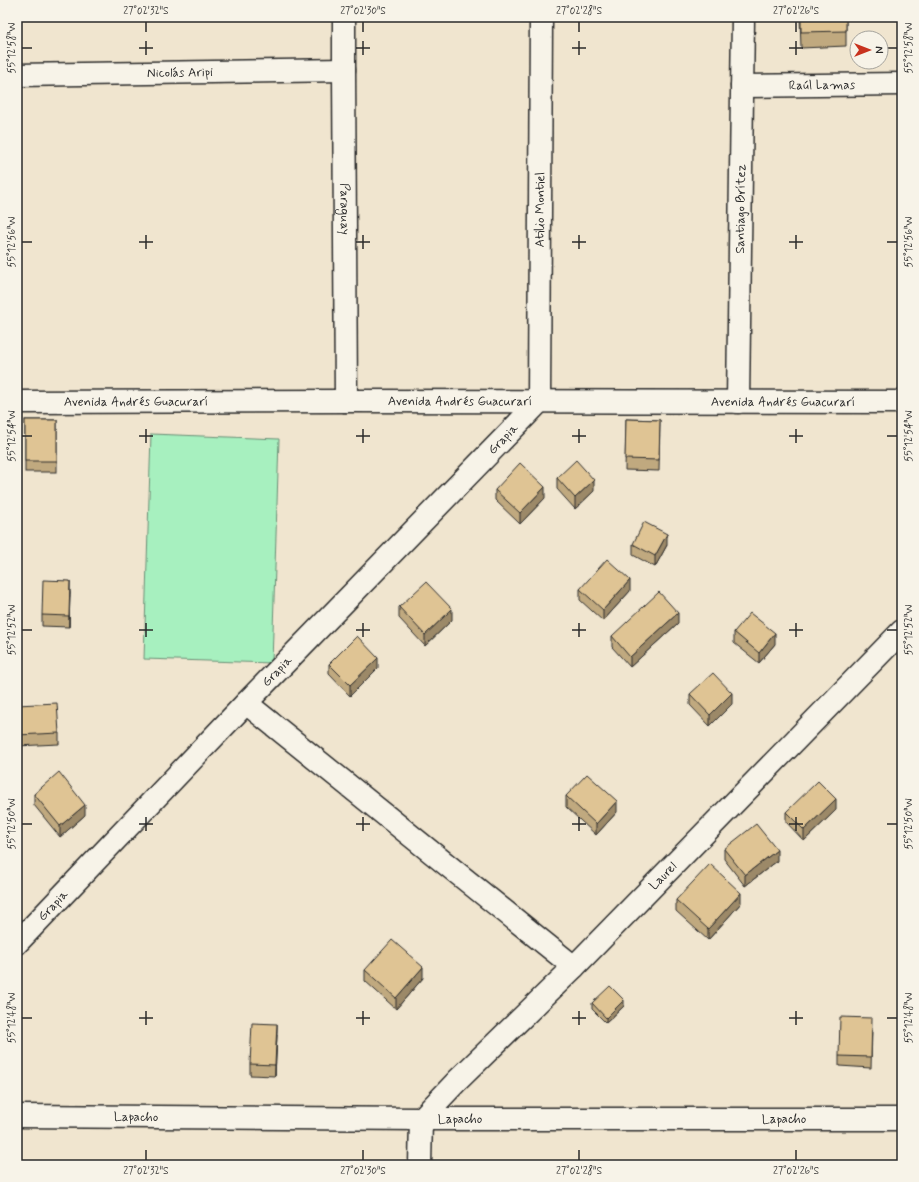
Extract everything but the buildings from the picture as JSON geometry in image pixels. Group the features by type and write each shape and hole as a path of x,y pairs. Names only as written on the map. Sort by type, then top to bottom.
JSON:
{"street":[{"name":"Paraguay","path":"344,17 346,401"},
{"name":"Atilio Montiel","path":"539,402 541,17"},
{"name":"Santiago Brítez","path":"738,402 743,17"},
{"name":"Nicolás Aripi","path":"17,75 344,70"},
{"name":"Raúl Lamas","path":"742,86 902,84"},
{"name":"Avenida Andrés Guacurarí","path":"17,402 902,402"},
{"name":"Grapia","path":"17,943 246,703 539,402"},
{"name":"Laurel","path":"420,1119 574,967 902,631"},
{"path":"246,703 574,967"},
{"name":"Lapacho","path":"17,1116 420,1119 902,1119"},
{"path":"420,1119 420,1165"}],"green space":[{"path":"151,434 279,439 272,663 144,659"}]}
